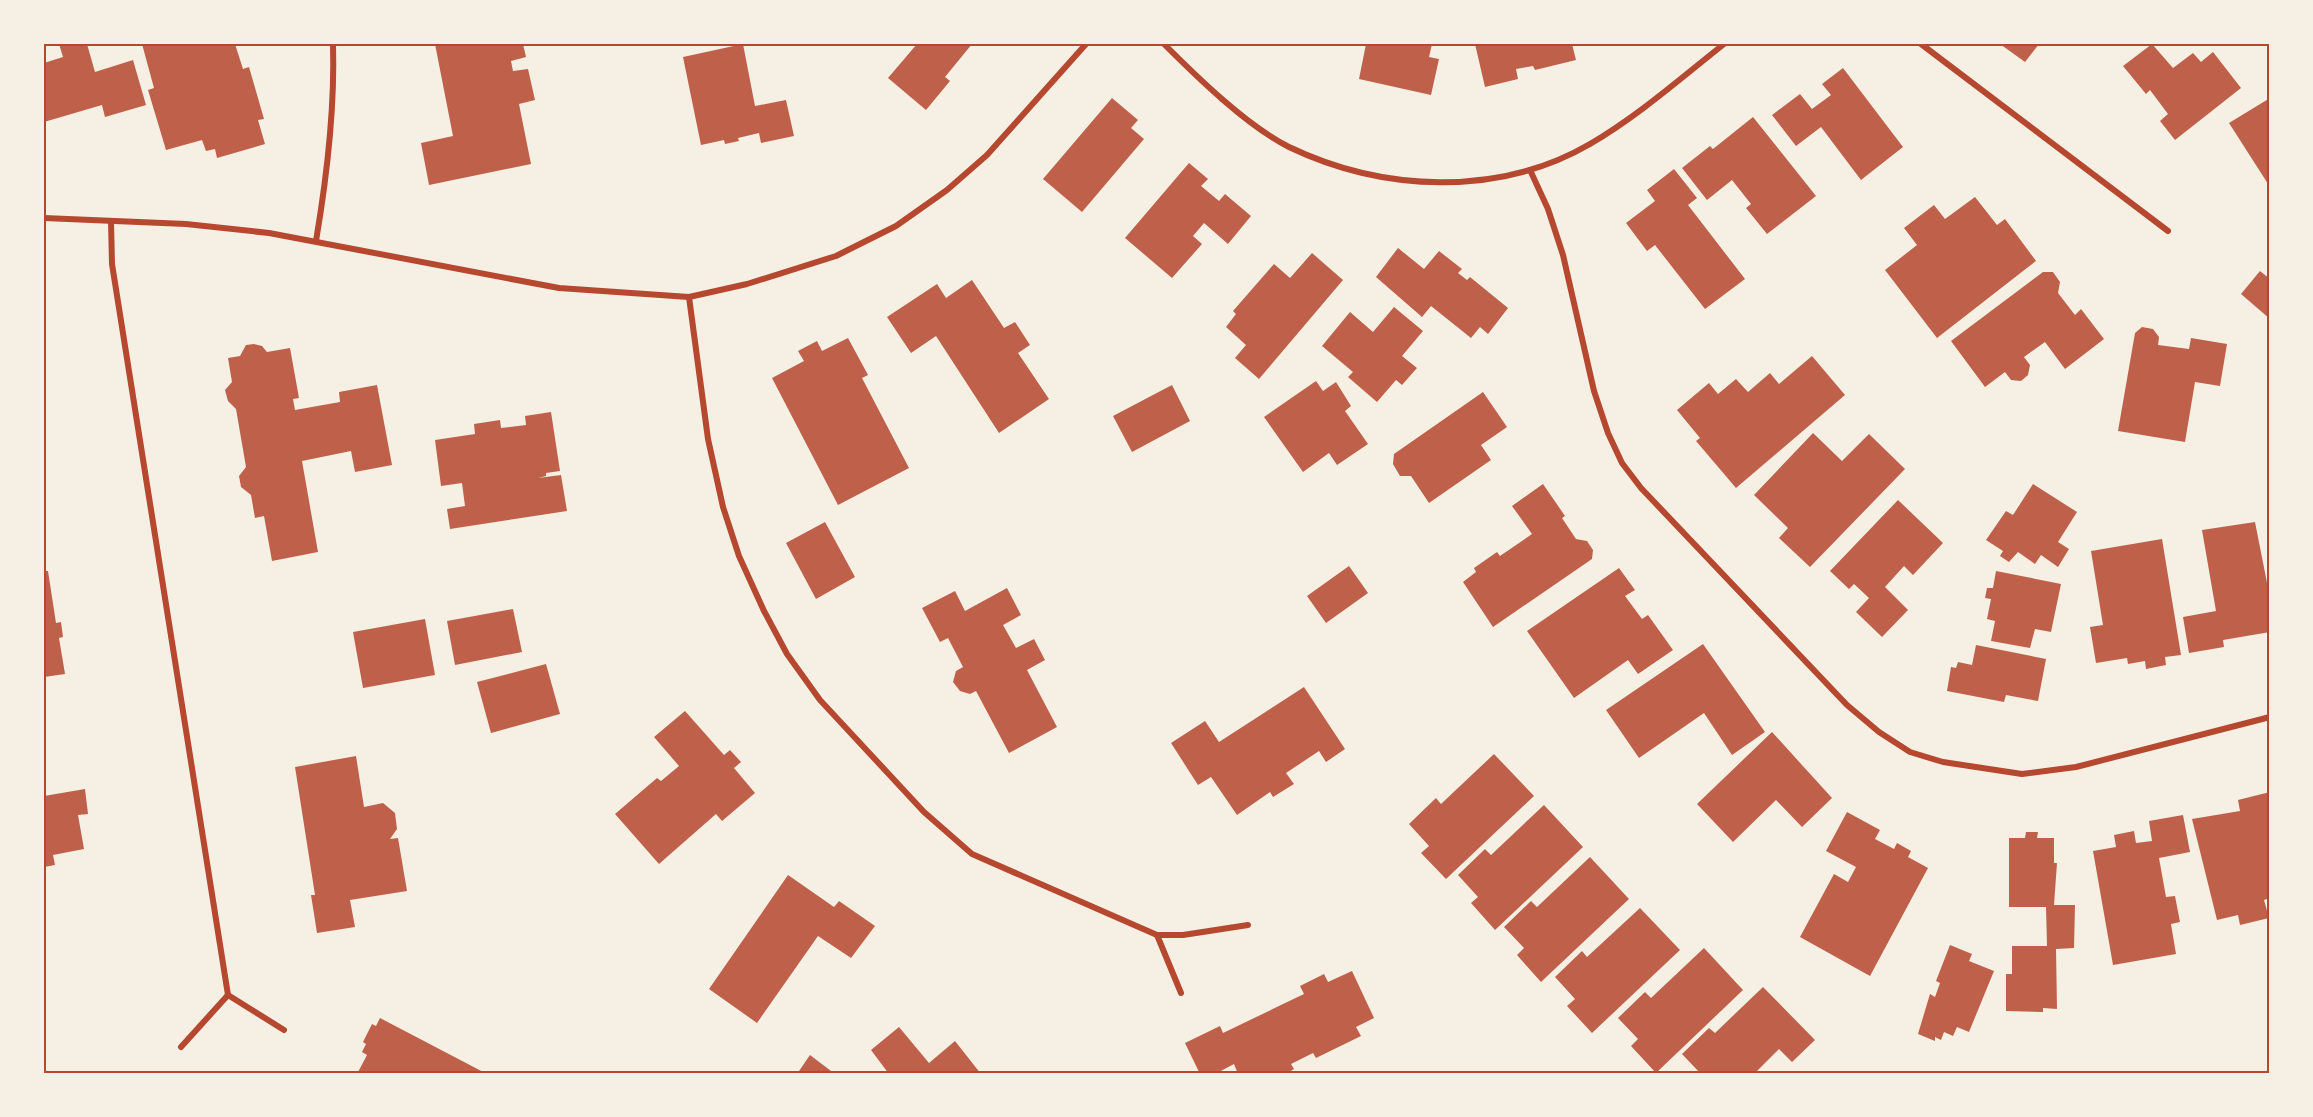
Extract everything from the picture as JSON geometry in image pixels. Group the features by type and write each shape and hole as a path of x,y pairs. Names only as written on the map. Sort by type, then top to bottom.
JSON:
{"street":[{"path":"316,241 327,176 334,82 333,44"},
{"path":"44,218 186,224 269,233 559,288 689,297 747,284 836,256 896,226 947,190 987,154 1086,44"},
{"path":"1164,44 1190,71 1244,116 1288,147 1348,168 1426,183 1480,182 1530,170 1589,145 1640,110 1724,44"},
{"path":"1921,44 2168,231"},
{"path":"1530,170 1548,209 1563,255 1594,391 1622,462 1641,488 1847,705 1879,732 1910,752 1943,762 2022,774 2076,767 2270,717"},
{"path":"111,221 112,264 228,995 284,1030"},
{"path":"689,297 708,439 723,507 739,556 764,611 787,654 820,700 924,812 972,854 1157,935 1183,935 1248,925"},
{"path":"1157,935 1181,993"},
{"path":"181,1047 228,995"}],"building":[{"path":"59,44 87,44 95,72 133,60 146,105 105,117 102,105 44,122 44,63 63,57"},
{"path":"142,44 235,44 243,69 249,67 264,119 258,120 265,144 217,158 215,149 206,151 202,140 166,150 148,90 154,88"},
{"path":"435,44 523,44 526,57 511,61 513,71 528,69 535,100 519,104 531,164 429,185 421,143 453,136"},
{"path":"743,44 755,106 786,100 794,136 761,143 759,133 725,144 724,140 701,145 683,57"},
{"path":"917,44 972,44 945,77 950,81 926,110 888,78"},
{"path":"1366,44 1432,44 1429,57 1439,59 1431,95 1359,79"},
{"path":"1475,44 1572,44 1576,60 1535,70 1533,66 1516,69 1518,79 1485,87"},
{"path":"2000,44 2039,44 2025,62"},
{"path":"2152,44 2173,68 2193,53 2201,62 2213,52 2241,88 2175,140 2160,121 2168,114 2150,90 2146,94 2123,66"},
{"path":"1843,68 1903,147 1861,180 1821,127 1796,146 1772,115 1800,94 1812,109 1831,95 1822,84"},
{"path":"1112,98 1138,120 1131,128 1144,139 1082,212 1043,179"},
{"path":"2270,98 2270,187 2229,123"},
{"path":"1753,117 1816,196 1767,234 1746,208 1751,204 1732,180 1707,200 1682,168 1710,146 1713,149"},
{"path":"1189,163 1208,179 1201,186 1219,201 1225,194 1251,216 1228,244 1204,223 1193,236 1202,244 1172,278 1125,238"},
{"path":"1674,169 1697,198 1688,205 1745,279 1705,309 1655,245 1647,251 1626,223 1655,201 1647,190"},
{"path":"1975,197 1997,225 2005,219 2036,261 1937,338 1885,270 1917,245 1904,228 1934,205 1945,219"},
{"path":"1398,248 1424,269 1439,251 1462,269 1458,273 1467,280 1470,277 1508,308 1488,334 1480,327 1471,338 1431,306 1422,317 1376,277"},
{"path":"1312,253 1343,280 1259,379 1235,358 1246,345 1226,327 1236,314 1233,311 1274,264 1290,278"},
{"path":"2260,271 2270,279 2270,319 2241,294"},
{"path":"2043,272 2053,272 2060,282 2058,293 2075,315 2081,309 2104,339 2065,369 2045,342 2024,357 2030,365 2028,375 2021,381 2011,380 2005,372 1985,387 1951,341"},
{"path":"972,280 1004,328 1015,322 1030,345 1018,353 1049,399 999,433 936,336 911,353 887,317 937,284 946,298"},
{"path":"1394,307 1423,331 1402,356 1417,368 1402,385 1396,380 1377,402 1348,377 1353,372 1322,346 1350,312 1373,332"},
{"path":"2142,327 2153,329 2159,337 2158,345 2189,349 2191,338 2227,344 2220,386 2195,382 2185,442 2118,431 2135,333"},
{"path":"848,338 868,375 862,378 909,468 838,505 772,378 804,361 798,351 817,341 822,351"},
{"path":"246,345 262,346 267,352 290,348 299,398 293,399 295,410 340,402 339,392 377,385 392,465 355,472 351,451 302,461 318,552 272,561 264,516 255,518 251,495 241,487 239,476 246,467 236,409 228,401 225,390 232,382 228,358 240,356"},
{"path":"1812,356 1845,395 1736,488 1696,441 1700,438 1677,410 1709,383 1718,394 1736,379 1748,392 1770,373 1779,384"},
{"path":"1316,381 1323,391 1336,382 1351,406 1345,411 1368,444 1337,465 1329,453 1303,472 1264,417"},
{"path":"1172,385 1190,421 1132,452 1113,416"},
{"path":"1483,392 1507,427 1481,445 1491,460 1429,503 1411,476 1400,476 1393,464 1394,454"},
{"path":"551,412 560,471 546,473 546,476 538,478 561,475 567,511 450,529 447,509 465,506 462,483 441,486 435,440 475,434 474,424 500,420 501,428 526,425 525,416"},
{"path":"1813,433 1842,461 1869,434 1905,469 1810,567 1779,538 1788,528 1754,495"},
{"path":"1543,484 1565,516 1562,518 1576,539 1587,541 1593,550 1592,559 1493,627 1463,582 1476,572 1474,568 1497,552 1500,556 1532,534 1512,506"},
{"path":"2033,484 2077,512 2058,542 2069,549 2058,567 2041,555 2035,564 2018,552 2009,562 2000,556 2003,551 1986,540 2006,511 2013,515"},
{"path":"1898,500 1943,543 1913,575 1904,566 1885,587 1908,610 1882,637 1856,612 1869,598 1854,584 1849,589 1830,571"},
{"path":"825,522 855,577 816,599 786,543"},
{"path":"2255,522 2270,598 2270,632 2223,640 2224,647 2189,653 2183,617 2216,611 2202,530"},
{"path":"2162,539 2181,655 2165,657 2166,665 2146,669 2145,661 2128,664 2127,658 2096,663 2090,627 2103,625 2091,551"},
{"path":"1349,566 1368,593 1326,623 1307,596"},
{"path":"1619,568 1635,590 1625,596 1642,619 1648,615 1673,650 1638,674 1628,660 1574,698 1527,631"},
{"path":"44,571 48,571 56,623 61,622 63,637 59,638 65,674 44,677"},
{"path":"1996,571 2061,584 2051,632 2035,629 2030,648 1991,641 1995,621 1987,619 1991,599 1985,598 1987,588 1993,588"},
{"path":"1007,588 1021,615 1003,625 1016,648 1034,639 1045,660 1027,670 1057,727 1009,753 976,691 970,694 960,691 953,682 956,671 963,667 948,638 940,642 922,608 955,591 965,611"},
{"path":"513,609 522,652 455,665 447,621"},
{"path":"425,619 435,675 363,688 353,632"},
{"path":"1703,644 1765,732 1732,755 1704,713 1639,758 1606,710"},
{"path":"1976,645 2046,659 2038,701 2006,695 2004,702 1947,691 1951,667 1956,668 1958,662 1972,665"},
{"path":"546,664 560,714 491,733 477,682"},
{"path":"1304,687 1345,749 1326,762 1319,751 1286,773 1294,784 1273,797 1270,792 1237,815 1211,777 1198,785 1171,743 1205,721 1219,742"},
{"path":"685,711 724,755 730,750 741,762 734,768 755,793 722,821 716,814 659,864 615,814 657,778 661,781 679,766 654,737"},
{"path":"1772,732 1832,798 1802,827 1776,800 1733,842 1697,804"},
{"path":"1494,754 1534,796 1446,879 1421,853 1429,846 1409,824 1436,798 1441,804"},
{"path":"356,756 364,807 383,803 395,813 397,829 390,839 398,838 407,891 350,900 355,927 317,933 311,895 315,895 295,767"},
{"path":"85,789 88,814 78,815 84,849 53,855 55,865 44,867 44,796"},
{"path":"2270,792 2270,898 2264,900 2269,918 2240,925 2238,915 2217,920 2192,819 2240,811 2238,800"},
{"path":"1544,805 1583,847 1495,930 1471,903 1478,897 1458,875 1485,849 1491,855"},
{"path":"1847,812 1880,830 1875,839 1894,849 1897,843 1911,851 1908,857 1928,868 1870,976 1800,937 1834,874 1848,882 1856,867 1826,851"},
{"path":"2183,815 2190,852 2159,858 2166,897 2175,896 2180,922 2171,924 2176,954 2113,965 2093,851 2116,847 2114,835 2134,831 2136,843 2152,841 2149,821"},
{"path":"2026,832 2038,832 2037,838 2054,838 2054,863 2057,863 2054,905 2075,905 2074,948 2056,949 2057,1009 2043,1008 2043,1012 2006,1011 2006,974 2012,974 2012,946 2047,946 2046,907 2009,907 2009,838 2025,838"},
{"path":"1590,857 1629,899 1541,982 1517,955 1524,948 1504,927 1531,901 1537,907"},
{"path":"788,875 834,907 839,901 875,926 851,958 818,936 757,1023 709,989"},
{"path":"1640,908 1680,950 1592,1033 1567,1006 1575,999 1555,977 1582,951 1587,957"},
{"path":"1950,945 1972,954 1969,961 1994,971 1969,1032 1957,1027 1953,1036 1944,1032 1941,1040 1935,1037 1935,1041 1918,1034 1930,994 1935,997 1940,983 1936,981"},
{"path":"1704,948 1743,990 1656,1073 1631,1046 1638,1039 1618,1018 1645,992 1651,998"},
{"path":"1352,971 1374,1018 1356,1027 1361,1036 1316,1058 1313,1053 1291,1064 1294,1069 1286,1074 1238,1074 1234,1064 1215,1074 1200,1074 1185,1043 1220,1026 1223,1033 1304,994 1300,986 1324,974 1328,982"},
{"path":"1763,987 1815,1040 1792,1062 1779,1049 1754,1074 1701,1074 1682,1054 1709,1028 1715,1033"},
{"path":"380,1018 487,1074 357,1074 367,1055 362,1052 366,1044 363,1042 372,1024 376,1026"},
{"path":"899,1027 929,1063 955,1041 981,1074 889,1074 871,1050"},
{"path":"810,1055 835,1074 797,1074"}]}
